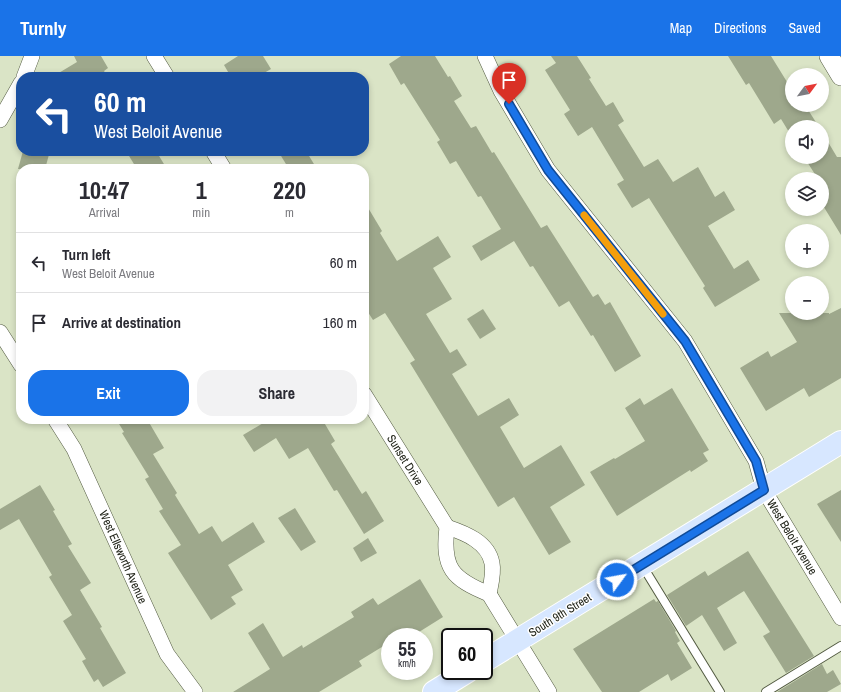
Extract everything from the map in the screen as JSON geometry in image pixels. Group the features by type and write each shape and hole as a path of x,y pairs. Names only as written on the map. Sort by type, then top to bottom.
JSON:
{"main road":[{"name":"South 9th Street","path":"493,656 841,442"},
{"path":"434,692 453,680"}],"street":[{"path":"26,72 32,56"},
{"path":"154,56 164,72"},
{"name":"West Beloit Avenue","path":"485,56 501,92 548,170 685,341 756,461 764,490 841,618"},
{"path":"829,56 841,76"},
{"path":"0,120 16,92"},
{"path":"0,332 16,357"},
{"name":"Sunset Drive","path":"369,402 447,527"},
{"name":"West Ellsworth Avenue","path":"58,424 74,449 167,654 195,692"},
{"path":"489,594 492,576 492,562 486,550 478,541 464,533 447,527 445,542 451,569 458,578 471,587 489,594 549,692"}],"lane":[{"path":"642,565 720,692"},
{"path":"766,692 841,646"}],"building":[{"path":"74,56 101,56 108,68 105,72 60,72 77,62"},
{"path":"238,56 263,56 271,69 266,72 228,72 224,65"},
{"path":"401,56 435,56 448,77 450,76 462,96 454,101 471,128 476,126 492,153 494,152 541,228 547,225 593,297 598,294 605,305 610,302 641,356 615,372 593,335 591,336 569,301 559,307 533,266 530,267 514,241 481,261 472,246 501,229 481,196 478,197 456,161 450,164 437,142 440,140 404,83 401,85 389,64"},
{"path":"551,56 577,56 606,106 613,102 624,121 618,125 644,167 658,159 673,182 698,167 715,197 724,191 735,210 708,226 734,269 748,260 760,280 715,307 703,288 705,286 649,198 632,208 617,184 624,180 592,127 578,136 564,114 570,110 545,70 556,63"},
{"path":"728,56 771,56 785,79 785,112 809,112 815,120 785,120 785,126 781,119 774,124 749,83 746,85"},
{"path":"829,144 837,157 841,157 841,235 829,215 829,172 814,172 808,164 829,164"},
{"path":"22,156 49,156 46,164 19,164"},
{"path":"129,156 159,156 164,164 134,164"},
{"path":"281,156 309,156 314,164 286,164"},
{"path":"369,209 382,231 380,233 397,261 438,236 451,257 433,268 452,299 426,314 450,353 457,349 467,365 452,374 478,416 509,398 519,415 500,427 524,468 561,445 585,485 550,507 571,542 549,555 514,497 498,507 410,363 415,360 385,313 373,320 369,314"},
{"path":"841,308 841,378 809,397 804,388 766,411 740,368 768,351 771,357 797,342 779,313 785,313 785,320 829,320 829,314"},
{"path":"483,309 496,329 480,339 467,319"},
{"path":"672,388 709,450 703,453 708,461 691,472 690,470 617,516 590,472 645,441 625,408 640,398 644,405"},
{"path":"119,424 150,424 164,448 153,454 177,493 175,495 199,534 212,526 222,542 253,522 265,542 228,565 243,590 231,597 236,604 211,620 168,553 181,545 159,511 163,509 145,479 149,477 122,433 124,432"},
{"path":"262,424 325,424 335,441 331,444 362,494 366,491 384,521 364,534 337,490 334,491 308,448 289,459 276,438 254,452 243,435"},
{"path":"40,485 55,510 53,511 72,544 68,546 91,583 80,590 102,627 100,628 126,673 103,687 98,679 94,682 82,661 86,659 63,621 72,615 49,577 52,575 19,519 0,530 0,509"},
{"path":"841,490 841,542 817,504"},
{"path":"295,508 316,542 301,551 278,518"},
{"path":"368,538 377,553 361,562 353,548"},
{"path":"748,551 814,656 786,673 763,636 770,632 744,591 717,608 737,643 724,651 702,615 686,626 667,595 705,571 708,576"},
{"path":"420,579 443,617 425,628 381,628 381,648 359,661 362,666 319,692 233,692 270,669 248,633 263,623 283,657 302,645 303,648 354,617 351,612 373,598 378,605"},
{"path":"654,599 656,602 658,601 676,631 675,632 680,641 677,643 692,668 671,681 668,674 639,692 602,692 573,649"},
{"path":"822,664 827,674 833,670 841,684 827,692 777,692"}],"slow traffic":[{"path":"584,215 663,314"}],"route":[{"path":"509,104 548,170 685,341 756,461 764,490 617,580"}]}
